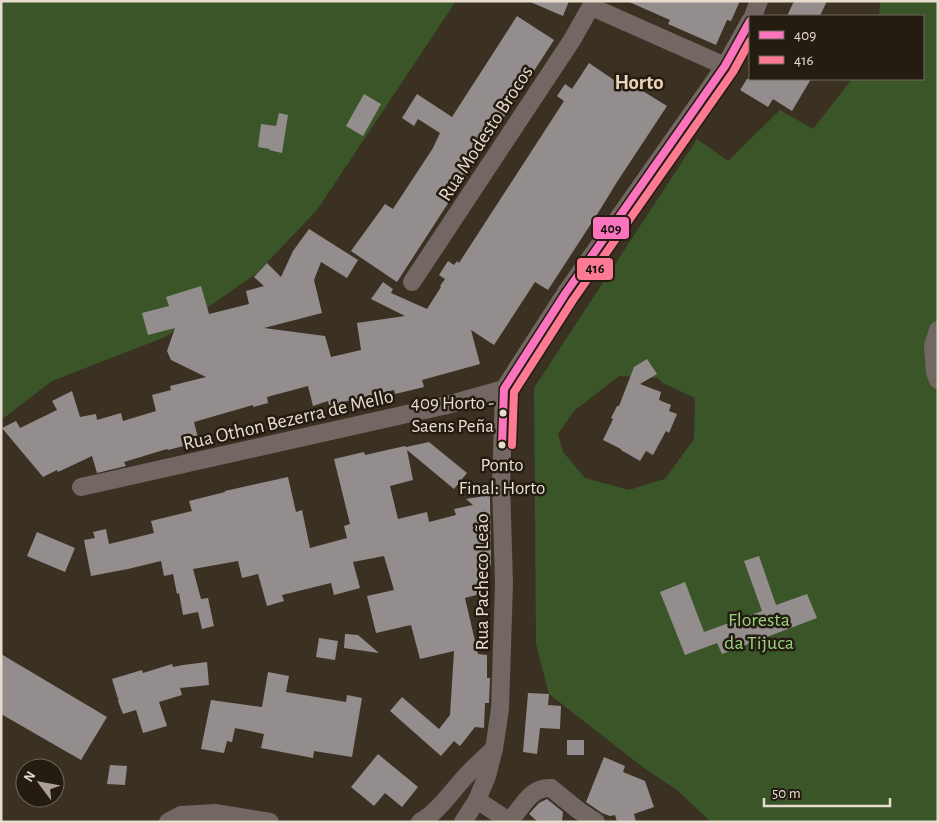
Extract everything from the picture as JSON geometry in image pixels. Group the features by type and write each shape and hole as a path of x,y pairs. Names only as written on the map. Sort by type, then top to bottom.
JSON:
{"street":[{"path":"753,15 759,1"},
{"path":"593,4 725,66"},
{"name":"Rua Modesto Brocos","path":"412,282 593,4"},
{"path":"504,389 565,294 725,66 749,23"},
{"path":"938,330 933,346 935,372 938,380"},
{"name":"Rua Othon Bezerra de Mello","path":"81,487 447,405 504,389"},
{"name":"Rua Pacheco Leão","path":"463,822 477,800 487,776 494,748 500,709 504,583 501,484 504,389"},
{"path":"420,822 441,804 494,748"},
{"path":"477,800 506,820 510,820 532,793 551,788 596,822"},
{"path":"168,822 181,815 215,813 270,822"}],"green space":[{"path":"1,1 456,1 317,210 257,273 165,337 52,381 1,420"},
{"name":"Floresta da Tijuca","path":"880,1 938,1 938,822 711,822 677,790 644,768 549,694 536,644 534,388 697,139 728,161 780,110 813,129 851,80 924,80 924,15 879,15","holes":["619,376 658,378 663,383 695,398 694,439 665,479 629,490 585,478 563,452 558,434 574,411"]}],"building":[{"path":"528,1 569,1 563,16"},
{"path":"627,1 740,1 731,21 727,20 716,45 668,24 670,20"},
{"path":"794,1 827,1 820,15 787,15"},
{"path":"517,16 554,40 397,282 351,251 385,204 393,209 433,148 440,133 418,119 414,126 402,118 417,94 452,117"},
{"path":"589,63 614,80 617,75 667,106 548,290 535,282 494,345 471,330 480,364 422,380 424,387 395,394 394,390 343,402 345,408 331,412 328,401 313,406 308,386 267,397 268,403 253,407 253,405 194,422 199,442 124,462 126,466 97,473 92,456 43,477 2,428 16,421 20,428 57,410 52,401 72,391 80,417 96,414 97,420 121,413 123,421 156,411 152,395 171,390 170,386 206,377 171,360 167,351 175,328 148,335 142,313 169,306 166,297 201,286 209,314 249,304 246,291 264,286 254,277 267,263 281,277 293,251 309,229 358,260 347,278 321,262 314,280 322,313 264,328 325,336 331,357 361,350 357,323 405,316 371,299 383,282 393,289 391,293 427,309 445,279 439,275 448,261 454,265 457,261 459,263 564,101 557,96 565,84 572,89"},
{"path":"747,79 810,80 792,111 773,99 768,107 740,90"},
{"path":"364,94 381,104 363,136 346,126"},
{"path":"279,113 288,115 282,153 258,147 261,124 276,126"},
{"path":"647,359 657,374 640,384 661,392 659,400 671,405 669,411 677,414 669,433 666,431 653,455 646,451 640,461 603,440 634,367"},
{"path":"429,442 467,473 454,489 407,450 413,480 390,486 398,519 427,512 429,522 456,515 454,509 473,505 466,499 490,495 491,566 477,570 480,594 465,598 478,654 487,655 487,678 490,678 489,703 485,703 484,728 475,727 460,746 454,741 441,756 390,711 402,697 439,729 450,715 454,651 420,659 411,625 376,633 367,596 394,590 384,556 353,562 360,588 334,595 331,583 282,595 284,601 267,606 258,574 242,578 238,561 193,569 201,599 208,598 214,626 202,629 198,612 183,615 173,574 164,576 161,561 91,576 84,540 95,538 93,532 106,529 109,544 154,533 151,521 192,511 189,501 288,477 296,512 302,510 310,548 347,538 344,526 350,524 334,459 364,452 365,455"},
{"path":"37,532 75,548 65,572 27,556"},
{"path":"759,556 776,605 807,594 817,618 722,654 717,643 685,655 660,592 685,582 704,632 762,611 744,561"},
{"path":"345,634 358,635 379,653 344,648"},
{"path":"319,638 338,641 335,660 316,657"},
{"path":"1,654 107,717 81,760 1,714"},
{"path":"207,662 209,685 180,688 182,695 159,702 167,726 143,733 136,710 123,714 112,679 142,670 143,673 172,664 173,667"},
{"path":"268,672 289,676 286,692 346,702 347,695 362,698 352,757 314,751 313,758 261,748 264,734 235,728 232,742 227,741 224,753 201,749 211,700 262,707"},
{"path":"528,693 549,694 548,705 561,706 560,729 540,728 537,754 523,752"},
{"path":"567,740 584,740 584,755 567,755"},
{"path":"378,754 418,787 402,807 385,793 374,806 351,787"},
{"path":"604,757 625,766 623,772 645,781 654,807 634,814 636,822 617,822 615,815 610,816 602,813 586,802"},
{"path":"110,765 127,766 125,785 107,784"},
{"path":"547,799 563,812 562,822 538,822 529,814 539,803"}],"transit line":[{"name":"409","path":"502,445 504,389 565,294 725,66 749,23"},
{"name":"416","path":"512,445 514,392 573,300 733,72 749,43"}],"place":[{"name":"409 Horto - Saens Peña","path":"503,413"},
{"name":"Ponto Final: Horto","path":"502,445"}],"district":[{"name":"Horto","path":"639,82"}]}
